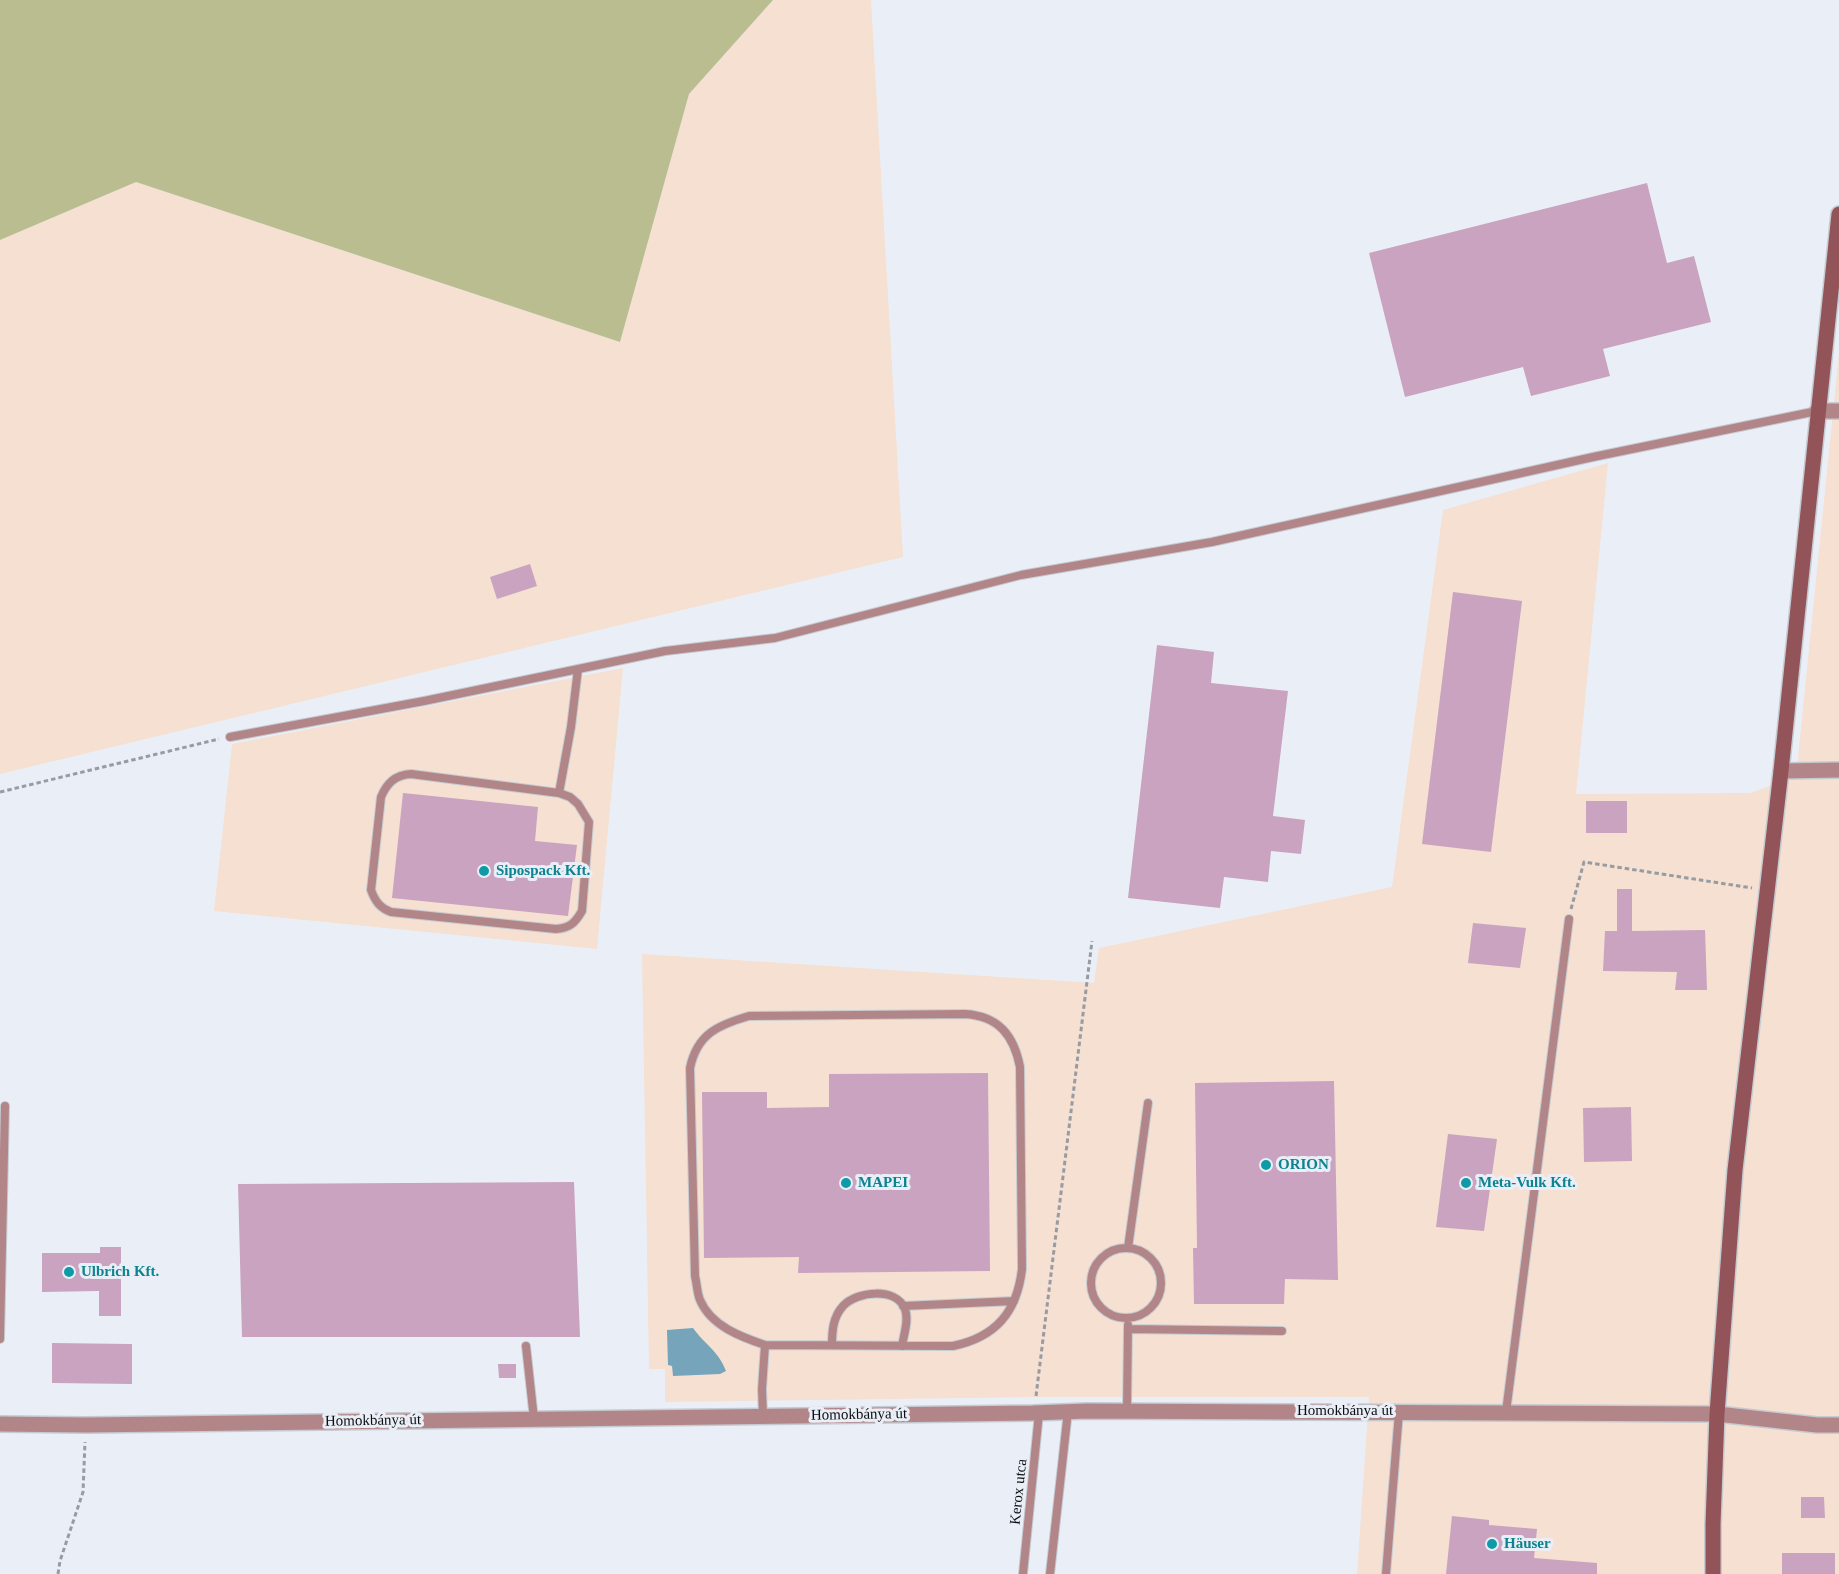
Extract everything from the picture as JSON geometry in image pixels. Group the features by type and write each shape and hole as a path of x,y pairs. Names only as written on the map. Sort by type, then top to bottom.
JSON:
{"main road":[{"path":"1713,1574 1717,1414 1735,1170 1781,771 1839,214"}],"street":[{"path":"1817,411 1839,411"},
{"path":"1781,771 1839,770"},
{"name":"Homokbánya út","path":"0,1424 86,1425 1127,1411 1717,1414 1817,1425 1839,1425"}],"lane":[{"path":"230,736 424,701 664,651 775,638 1021,575 1212,542 1593,457 1817,411"},
{"path":"559,793 571,727 578,669"},
{"path":"411,774 559,793 579,804 589,822 582,911 571,926 556,929 391,912 384,909 374,898 371,890 381,797 395,777 411,774"},
{"path":"1506,1412 1569,919"},
{"path":"975,1014 992,1020 1002,1029 1016,1049 1020,1067 1022,1269 1020,1285 1014,1301 995,1328 970,1343 953,1346 765,1345 742,1337 720,1324 710,1315 699,1298 695,1276 690,1068 693,1054 711,1031 722,1024 749,1016 975,1014"},
{"path":"1128,1248 1148,1103"},
{"path":"0,1339 5,1106"},
{"path":"1128,1248 1144,1253 1153,1261 1161,1281 1160,1292 1148,1310 1139,1316 1128,1318 1107,1313 1099,1306 1090,1285 1091,1274 1103,1256 1113,1250 1128,1248"},
{"path":"832,1345 832,1330 843,1306 853,1299 884,1294 893,1297 903,1306 907,1318 902,1346"},
{"path":"903,1306 1014,1301"},
{"path":"1127,1411 1128,1318"},
{"path":"1128,1329 1281,1331"},
{"path":"763,1416 765,1345"},
{"path":"526,1346 534,1419"},
{"path":"1050,1574 1068,1411"},
{"path":"1388,1572 1400,1412"},
{"name":"Kerox utca","path":"1023,1574 1036,1413"}],"path":[{"path":"0,792 230,736"},
{"path":"1569,919 1584,862 1740,887 1768,888"},
{"path":"1036,1413 1092,941"},
{"path":"58,1574 60,1561 83,1492 86,1425"}],"shaded area":[{"path":"773,0 871,0 903,557 0,774 0,240 136,182 620,342 689,94"},
{"path":"1839,353 1839,1574 1357,1574 1369,1397 1042,1397 665,1402 665,1369 649,1369 642,954 1094,983 1099,948 1392,887 1443,510 1608,463 1576,794 1750,793 1796,777"},
{"path":"623,668 597,949 214,911 232,744"}],"green space":[{"path":"0,0 773,0 689,94 620,342 136,182 0,240"}],"water":[{"path":"693,1328 715,1353 726,1371 720,1374 673,1376 672,1366 668,1365 667,1330"}],"building":[{"path":"1647,183 1667,263 1694,256 1711,322 1603,349 1610,376 1531,396 1523,367 1405,397 1369,253"},
{"path":"530,564 537,586 497,599 490,577"},
{"path":"1453,592 1522,601 1491,852 1422,844"},
{"path":"1157,645 1214,652 1211,683 1288,691 1273,816 1305,820 1301,854 1271,851 1268,882 1224,877 1220,908 1128,898"},
{"name":"Sipospack Kft.","path":"403,793 538,807 535,841 577,845 568,916 392,898"},
{"path":"1586,801 1627,801 1627,833 1586,833"},
{"path":"1617,889 1632,889 1632,931 1705,930 1707,990 1675,990 1677,972 1603,971 1605,931 1617,931"},
{"path":"1473,923 1526,928 1520,968 1468,963"},
{"name":"MAPEI","path":"988,1073 990,1271 798,1273 799,1257 704,1258 702,1092 767,1092 767,1108 829,1107 829,1074"},
{"name":"ORION","path":"1334,1081 1338,1280 1285,1279 1284,1304 1194,1304 1193,1248 1197,1248 1195,1083"},
{"path":"1631,1107 1632,1161 1584,1162 1583,1108"},
{"name":"Meta-Vulk Kft.","path":"1448,1134 1497,1139 1484,1231 1436,1227"},
{"path":"574,1182 580,1337 242,1337 238,1184"},
{"path":"100,1247 121,1247 121,1316 99,1316 99,1291 42,1292 42,1253 100,1253"},
{"path":"52,1343 132,1344 132,1384 52,1383"},
{"path":"498,1364 516,1364 516,1378 499,1378"},
{"path":"1801,1497 1824,1497 1825,1518 1801,1518"},
{"name":"Häuser","path":"1452,1516 1489,1520 1489,1525 1537,1529 1534,1558 1597,1563 1597,1574 1446,1574"},
{"path":"1782,1553 1835,1553 1835,1574 1782,1574"}],"place":[{"name":"Sipospack Kft.","path":"484,871"},
{"name":"ORION","path":"1266,1165"},
{"name":"MAPEI","path":"846,1183"},
{"name":"Meta-Vulk Kft.","path":"1466,1183"},
{"name":"Ulbrich Kft.","path":"69,1272"},
{"name":"Häuser","path":"1492,1544"}]}
